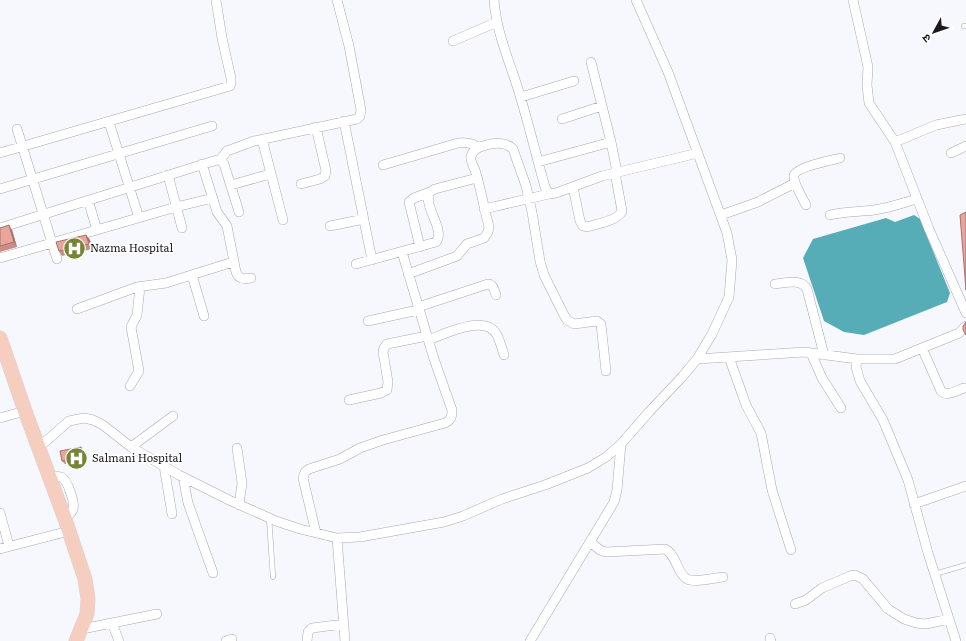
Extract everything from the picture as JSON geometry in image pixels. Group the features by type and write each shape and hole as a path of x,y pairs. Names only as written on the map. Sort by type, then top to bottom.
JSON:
{"highway":[{"path":"0,338 24,411 67,525 85,579 88,599 87,614 79,635"}],"street":[{"path":"0,153 230,86 231,78 222,38 216,0"},
{"path":"0,228 202,164 220,160 224,153 232,148 262,139 356,119 361,114 349,46 337,0"},
{"path":"494,0 497,22 521,97 545,187 549,194"},
{"path":"38,448 69,421 84,418 93,420 131,447 183,477 240,505 300,529 337,538 360,537 444,522 588,468 606,457 621,444 697,359 712,334 729,298 732,260 727,233 721,215 668,72 636,0"},
{"path":"853,0 868,67 867,85 869,103 895,142 917,199 966,313"},
{"path":"454,41 497,22"},
{"path":"573,187 580,221 583,226 586,227 616,218 622,211 611,142 591,62"},
{"path":"521,97 574,81"},
{"path":"562,119 602,106"},
{"path":"895,142 936,125 966,119"},
{"path":"344,121 372,260"},
{"path":"109,122 139,218"},
{"path":"0,189 212,126"},
{"path":"301,184 320,179 325,176 326,171 316,127"},
{"path":"17,129 57,259"},
{"path":"262,139 283,220"},
{"path":"538,162 611,142"},
{"path":"383,165 458,143 471,143 478,147"},
{"path":"408,274 457,256 467,244 484,238 488,232 488,227 471,155 478,147 496,143 504,143 509,145 513,149 517,158 529,199 540,261 549,286 564,315 570,323 574,324 597,321 601,324 606,371"},
{"path":"951,153 966,146"},
{"path":"484,209 556,193 616,172 698,153"},
{"path":"806,205 796,183 794,174 800,169 840,158"},
{"path":"220,160 224,164 239,212"},
{"path":"202,164 217,212 227,226 236,272 239,278 251,278"},
{"path":"231,185 270,174"},
{"path":"168,175 182,228"},
{"path":"420,247 409,202 414,198 435,189 477,178"},
{"path":"721,215 758,202 796,183"},
{"path":"356,264 433,244 439,239 428,199 430,192"},
{"path":"0,258 176,207 213,198"},
{"path":"830,215 850,211 888,208 917,199"},
{"path":"88,200 97,230"},
{"path":"330,226 364,219"},
{"path":"316,533 303,478 305,472 309,469 340,459 372,443 445,423 450,420 452,416 452,410 427,338 402,252"},
{"path":"76,309 102,301 122,292 140,287 166,283 233,262"},
{"path":"192,274 204,316"},
{"path":"775,284 798,282 805,285 824,355"},
{"path":"368,321 418,308 488,284 493,287 496,295"},
{"path":"130,386 139,371 131,326 137,315 140,287"},
{"path":"349,400 382,393 387,390 388,382 383,352 387,344 427,338 470,325 481,325 488,326 497,335 504,355"},
{"path":"697,359 804,352 856,359 895,359 959,333 966,326"},
{"path":"922,348 943,393 947,394 964,388"},
{"path":"811,353 822,378 841,408"},
{"path":"729,357 746,405 761,433 772,490 791,550"},
{"path":"856,359 856,367 860,381 883,420 908,480 956,641"},
{"path":"0,418 24,411"},
{"path":"131,447 173,416"},
{"path":"530,641 614,502 617,490 621,444"},
{"path":"236,448 242,483 240,505"},
{"path":"164,466 172,514"},
{"path":"183,477 188,503 213,573"},
{"path":"914,504 966,486"},
{"path":"0,513 4,548 67,525"},
{"path":"337,538 345,641"},
{"path":"590,542 600,550 606,552 665,549 669,551 683,576 688,580 723,578"},
{"path":"795,604 806,600 822,588 855,575 863,579 888,609 904,619 916,623 926,624 949,619"},
{"path":"79,635 112,623 157,614"},
{"path":"112,623 119,641"},
{"path":"307,641 308,632 312,628 344,624"}],"lane":[{"path":"270,518 273,577"},
{"path":"935,574 966,565"}],"water":[{"path":"914,215 920,219 950,293 947,302 864,335 844,332 824,321 803,258 813,239 886,218 895,222"}],"building":[{"path":"966,212 966,290 960,215"},
{"path":"9,225 14,242 0,246 0,228"},
{"path":"86,235 89,244 59,251 56,242"},
{"path":"966,322 966,335 963,330 963,326"},
{"path":"81,447 83,456 62,461 60,451"}],"place":[{"name":"Nazma Hospital","path":"74,248"},
{"name":"Salmani Hospital","path":"76,458"}]}
